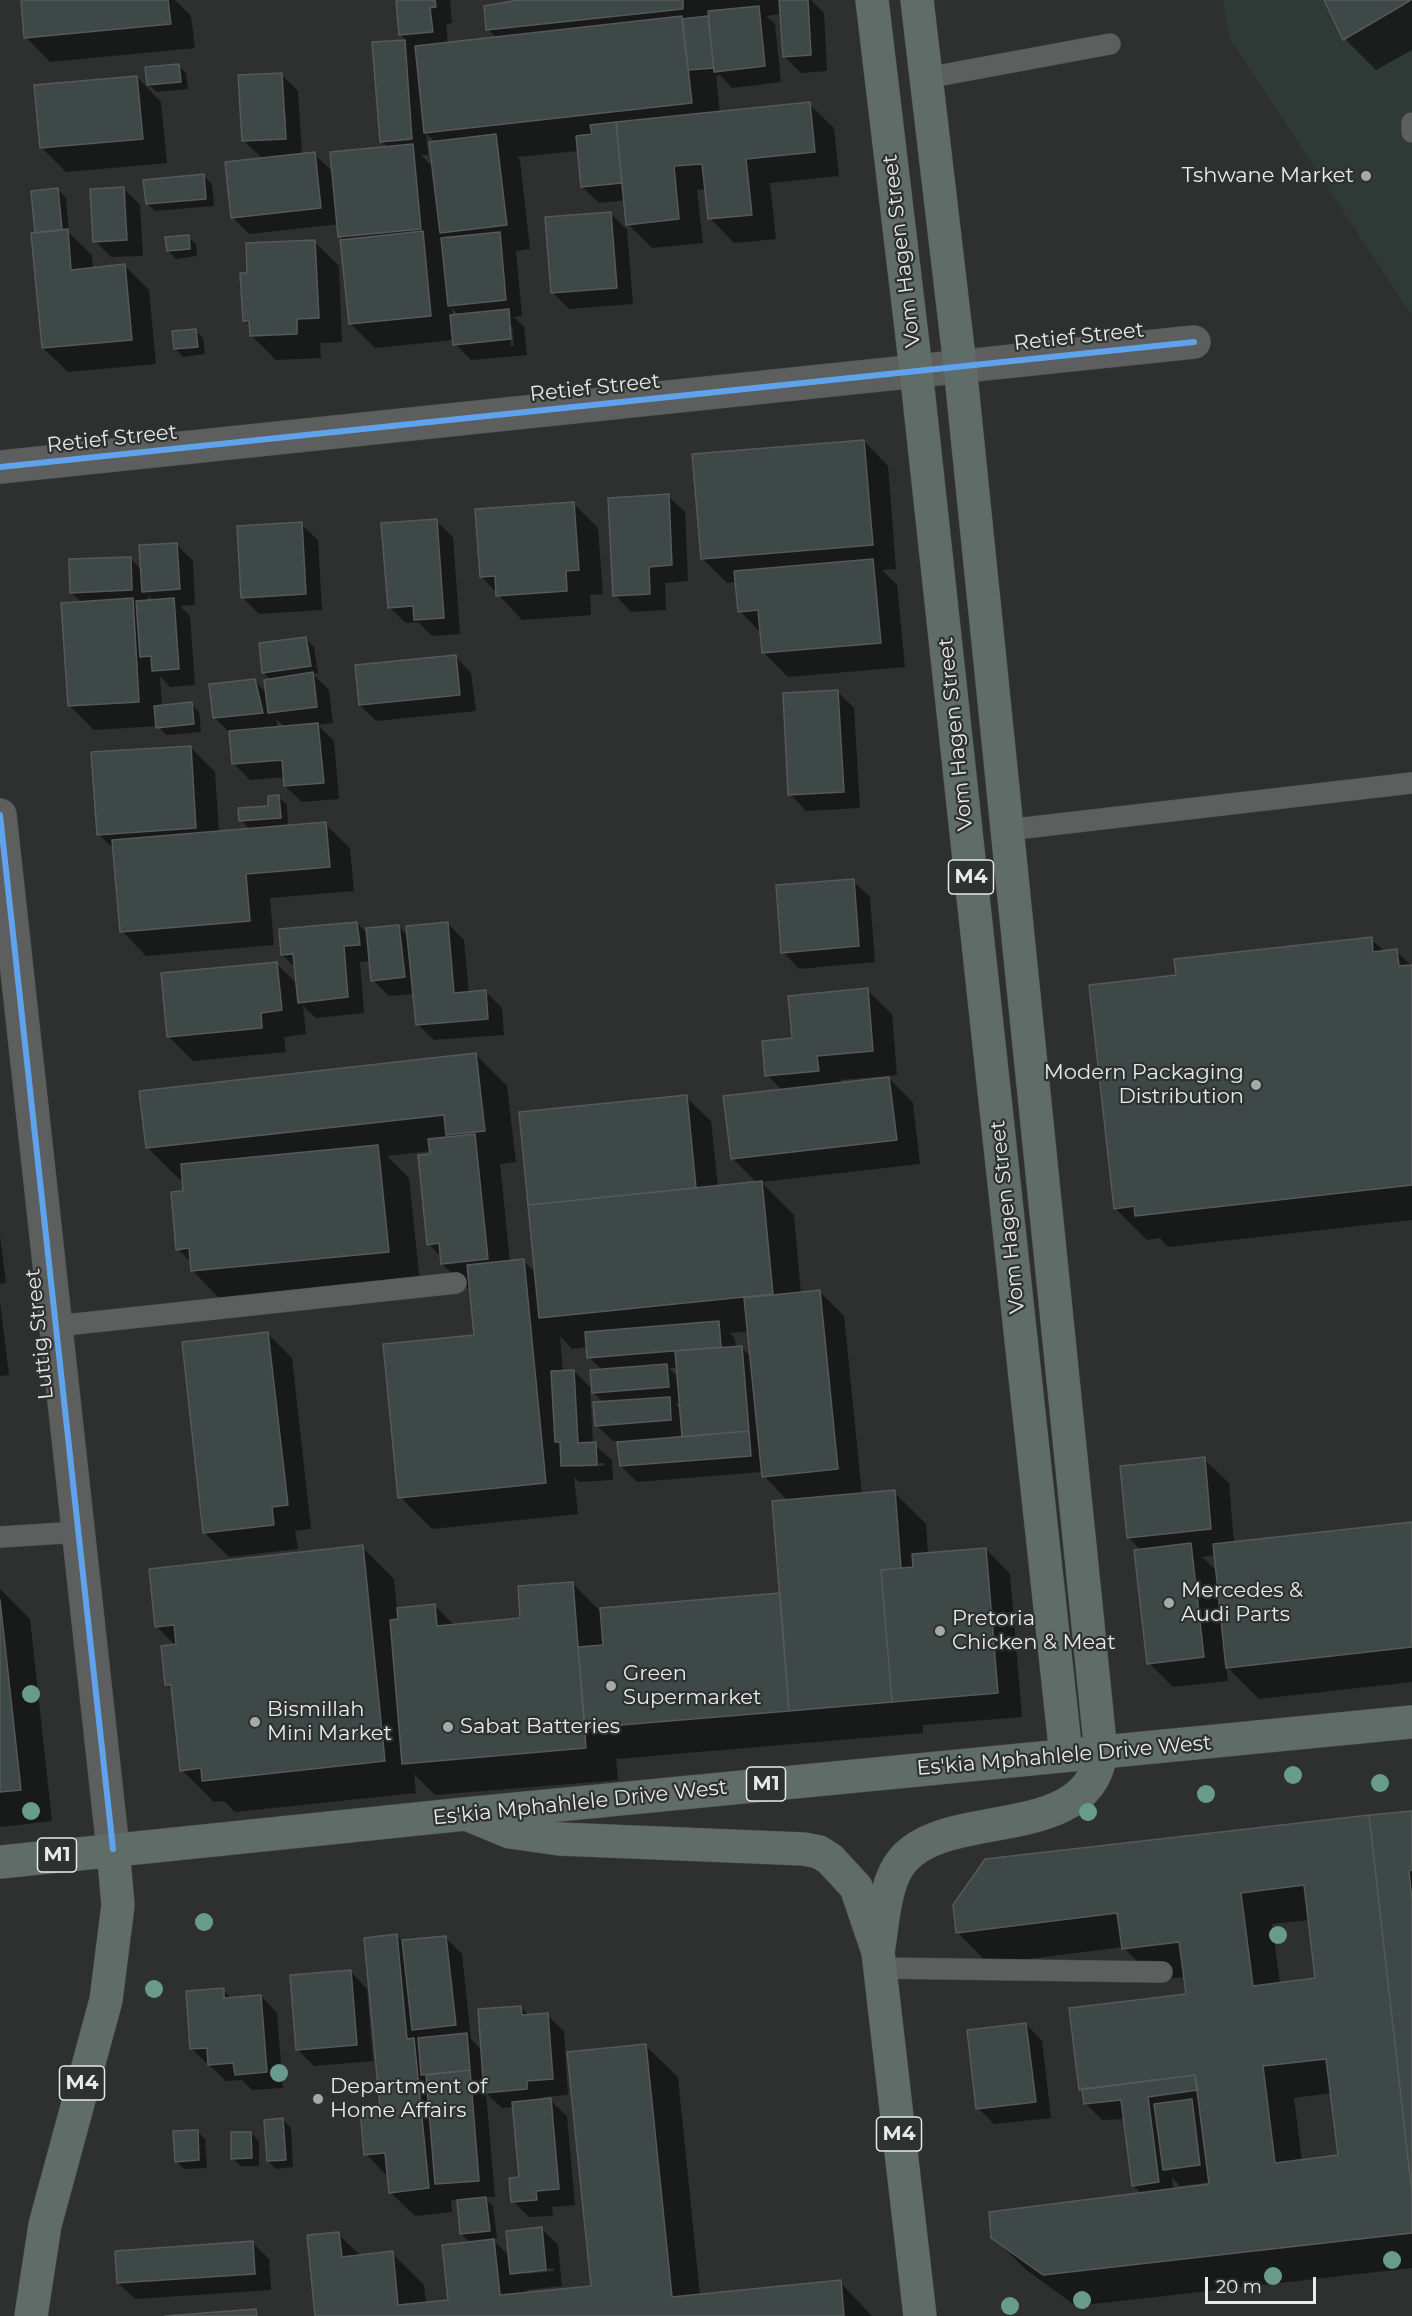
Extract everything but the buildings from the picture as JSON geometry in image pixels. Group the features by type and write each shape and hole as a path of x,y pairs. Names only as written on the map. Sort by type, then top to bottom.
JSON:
{"main road":[{"name":"Vom Hagen Street","path":"872,0 916,370 1066,1755"},
{"name":"Vom Hagen Street","path":"917,0 960,366 1101,1753"},
{"name":"Es'kia Mphahlele Drive West","path":"0,1862 465,1814 1412,1722"},
{"path":"879,1960 892,1877 902,1860 913,1850 936,1838 1037,1815 1069,1802 1094,1778 1101,1753"},
{"path":"465,1814 510,1832 560,1839 819,1852 845,1873 856,1887 879,1960"},
{"name":"M4","path":"31,2316 45,2225 106,2000 117,1905 113,1849"},
{"name":"M4","path":"879,1960 920,2316"}],"street":[{"name":"Retief Street","path":"0,467 1194,342"},
{"name":"Luttig Street","path":"1,829 113,1849"}],"lane":[{"path":"926,78 1110,44"},
{"path":"1412,123 1412,132"},
{"path":"1007,830 1412,783"},
{"path":"56,1326 456,1283"},
{"path":"0,1537 79,1532"},
{"path":"879,1960 1162,1972"}],"shaded area":[{"name":"Tshwane Market","path":"1223,0 1412,0 1412,316 1229,37"}],"cycle path":[{"path":"0,467 1194,342"},
{"path":"0,815 113,1849"}],"place":[{"name":"Tshwane Market","path":"1366,176"},
{"name":"Modern Packaging Distribution","path":"1256,1085"},
{"name":"Mercedes & Audi Parts","path":"1169,1603"},
{"name":"Pretoria Chicken & Meat","path":"940,1631"},
{"name":"Green Supermarket","path":"611,1686"},
{"name":"Bismillah Mini Market","path":"255,1722"},
{"name":"Sabat Batteries","path":"448,1727"},
{"name":"Department of Home Affairs","path":"318,2099"}]}
